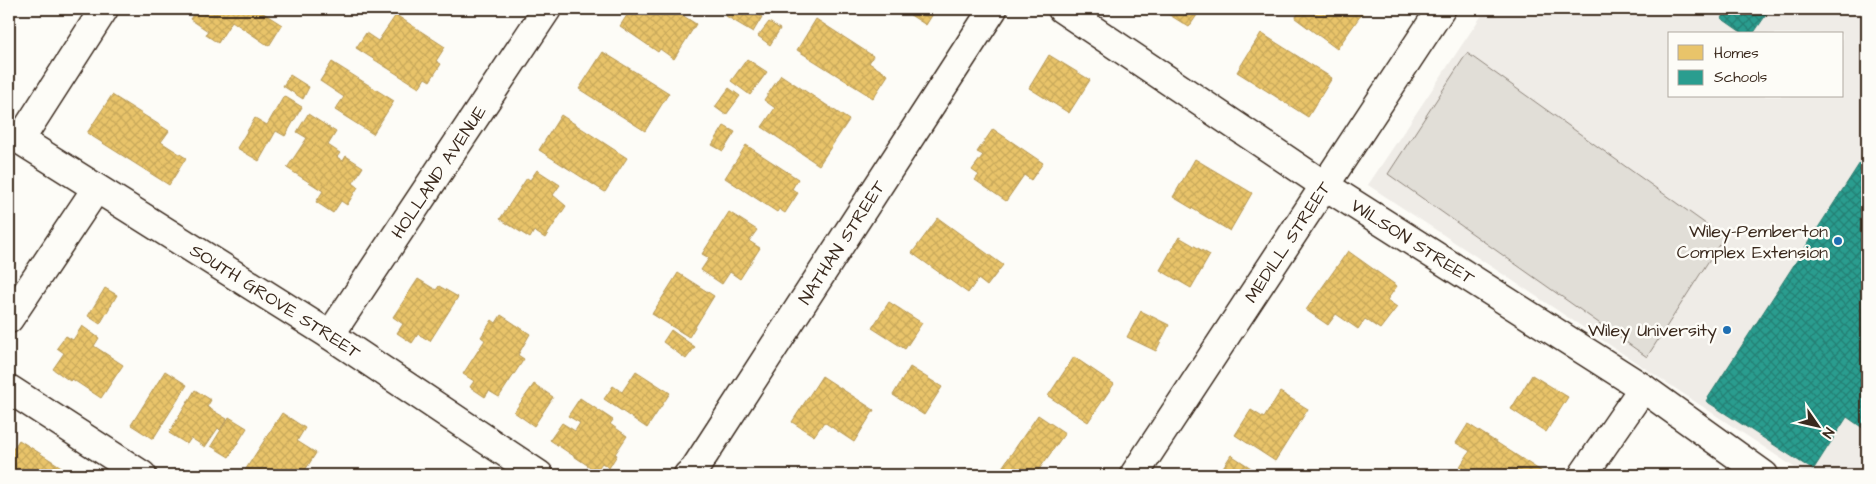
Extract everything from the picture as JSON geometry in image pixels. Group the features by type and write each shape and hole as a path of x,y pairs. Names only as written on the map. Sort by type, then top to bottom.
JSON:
{"street":[{"path":"14,136 104,9"},
{"name":"HOLLAND AVENUE","path":"330,335 547,9"},
{"name":"NATHAN STREET","path":"688,475 699,462 993,9"},
{"name":"WILSON STREET","path":"1062,9 1324,186 1643,388 1764,475"},
{"name":"MEDILL STREET","path":"1134,475 1441,9"},
{"name":"SOUTH GROVE STREET","path":"14,136 330,335 540,475"},
{"path":"9,319 96,189"},
{"path":"1583,475 1643,388"},
{"path":"9,389 142,475"}],"shaded area":[{"name":"Wiley University","path":"1486,9 1867,9 1867,475 1806,475 1368,185"},
{"path":"1467,53 1724,237 1647,357 1388,174"}],"building: Homes":[{"path":"197,9 257,9 282,25 269,46 232,21 218,43 206,35 208,31 190,19"},
{"path":"631,9 640,14 644,9 683,9 686,10 682,15 696,24 674,59 660,49 658,52 620,26"},
{"path":"731,9 749,9 762,17 753,32 726,16"},
{"path":"901,9 936,9 926,25"},
{"path":"1160,9 1201,9 1189,27"},
{"path":"1302,9 1358,9 1363,12 1337,49 1295,18"},
{"path":"396,15 445,47 436,61 441,64 430,81 425,78 419,88 356,48 366,33 378,41"},
{"path":"816,19 873,56 869,63 888,75 873,98 797,50"},
{"path":"769,22 780,29 770,45 758,36"},
{"path":"1261,33 1332,78 1308,117 1237,72"},
{"path":"603,52 669,93 645,131 579,89"},
{"path":"1049,55 1090,80 1069,113 1029,88"},
{"path":"747,59 767,72 750,95 731,81"},
{"path":"332,62 394,101 373,134 335,110 344,97 320,81"},
{"path":"290,75 309,87 303,99 283,86"},
{"path":"781,75 849,120 819,165 762,127 775,108 764,100"},
{"path":"729,88 740,96 726,115 715,107"},
{"path":"112,95 169,131 161,142 186,158 169,185 87,133"},
{"path":"284,96 302,107 285,136 276,131 259,161 237,148 255,118 267,125"},
{"path":"308,114 336,132 328,145 340,153 337,157 343,161 346,156 363,167 353,183 358,187 347,205 341,201 333,213 316,202 323,191 287,168 307,138 297,132"},
{"path":"561,115 627,158 605,192 539,150"},
{"path":"724,126 735,132 723,151 712,145"},
{"path":"993,129 1043,163 1031,180 1024,175 1006,201 975,180 979,175 972,170 983,155 977,152"},
{"path":"746,145 798,179 792,189 798,193 785,213 779,209 777,212 725,178"},
{"path":"1195,159 1252,193 1230,231 1173,197"},
{"path":"537,170 560,185 553,195 566,206 545,238 534,231 530,238 500,219 527,178 530,180"},
{"path":"729,212 757,230 749,241 760,248 740,279 730,272 722,284 701,270 709,258 702,254"},
{"path":"938,218 1003,265 987,286 978,279 968,293 912,253"},
{"path":"1179,237 1210,255 1191,288 1160,270"},
{"path":"1348,251 1397,286 1387,300 1397,307 1380,329 1365,319 1358,329 1336,314 1328,325 1306,310"},
{"path":"678,273 714,296 689,337 652,314"},
{"path":"418,279 436,290 439,286 458,297 430,341 418,334 412,343 397,333 403,324 393,317"},
{"path":"105,288 117,295 100,324 88,316"},
{"path":"889,302 922,323 905,349 872,328"},
{"path":"1141,311 1169,325 1156,351 1127,337"},
{"path":"501,315 530,334 518,355 524,359 499,397 489,391 485,397 470,387 474,381 463,374 485,340 481,337 492,320 496,323"},
{"path":"82,326 99,338 94,346 123,365 101,398 53,369 64,353 57,348 66,336 73,340"},
{"path":"671,330 695,347 686,359 663,342"},
{"path":"1074,357 1114,384 1088,422 1048,396"},
{"path":"910,367 942,387 924,415 893,395"},
{"path":"165,371 187,385 153,439 131,425"},
{"path":"636,371 670,393 647,428 604,399 613,386 622,392"},
{"path":"1532,375 1568,397 1546,432 1511,409"},
{"path":"822,376 874,410 854,442 824,422 814,436 792,422"},
{"path":"534,384 553,397 534,426 514,412"},
{"path":"195,390 211,400 207,407 227,419 220,430 218,428 205,447 191,438 187,444 169,433"},
{"path":"1280,392 1308,409 1275,461 1235,435 1251,410 1264,418"},
{"path":"580,398 613,420 610,424 627,436 615,454 617,455 609,468 602,463 596,471 550,440 562,423 575,431 580,423 568,416"},
{"path":"282,413 305,428 297,441 316,453 302,475 242,475"},
{"path":"1038,415 1065,433 1035,475 1010,475 1001,469"},
{"path":"229,417 247,428 229,457 211,446"},
{"path":"1468,424 1547,475 1470,475 1459,468 1470,451 1456,443"},
{"path":"19,440 63,468 58,475 9,475 9,455"},
{"path":"1231,455 1262,475 1218,475"}],"building: Schools":[{"path":"1728,9 1770,9 1754,32 1741,32 1721,18"},
{"name":"Wiley-Pemberton Complex Extension","path":"1867,152 1867,431 1847,417 1813,470 1706,401"}],"place":[{"name":"Wiley-Pemberton Complex Extension","path":"1838,241"},
{"name":"Wiley University","path":"1727,330"}]}
